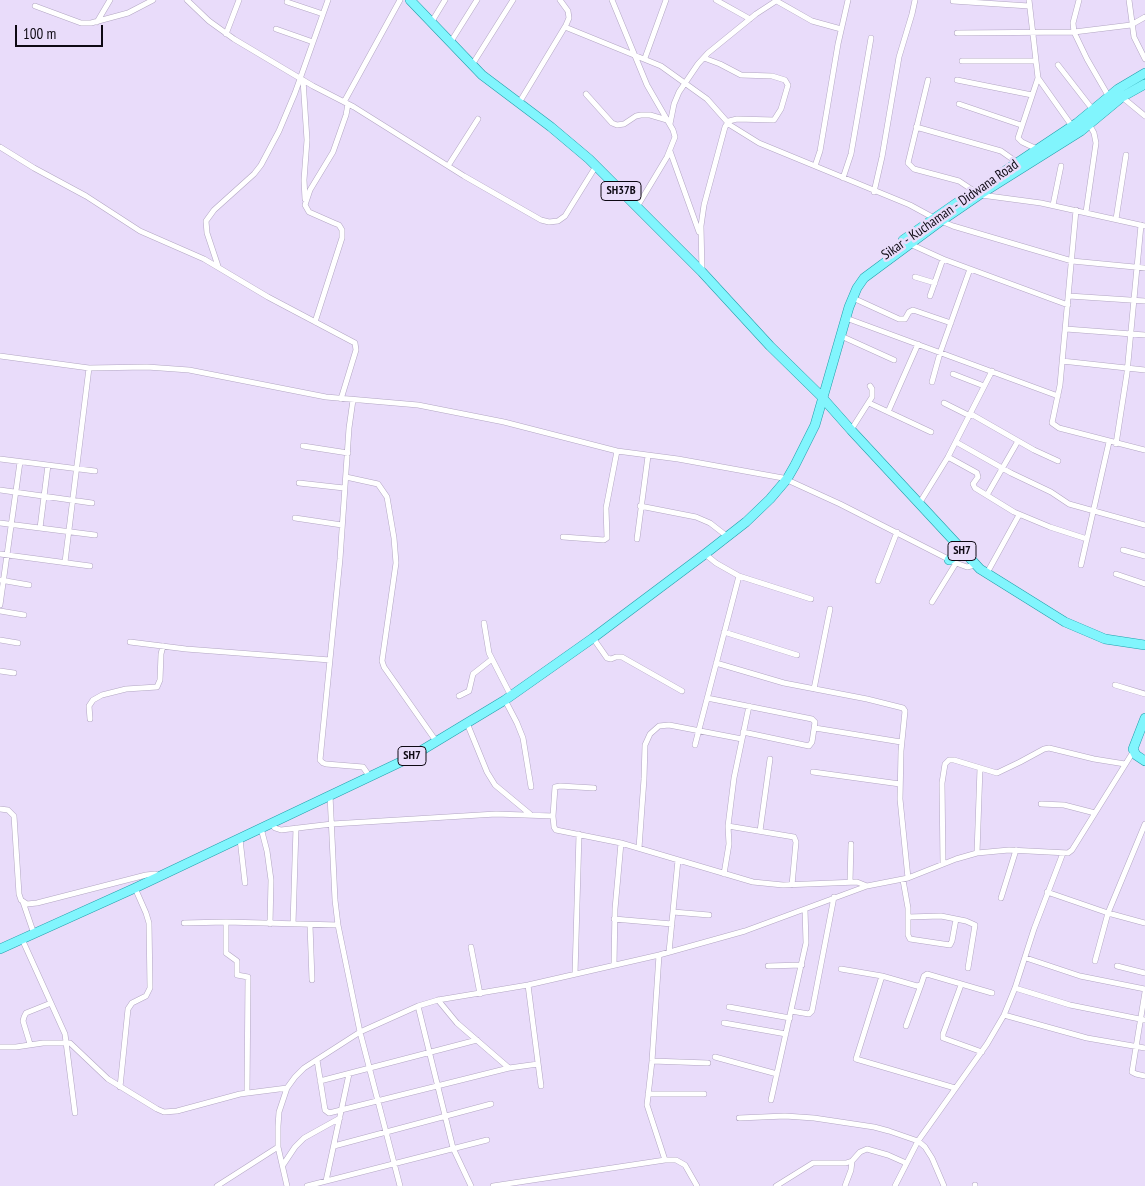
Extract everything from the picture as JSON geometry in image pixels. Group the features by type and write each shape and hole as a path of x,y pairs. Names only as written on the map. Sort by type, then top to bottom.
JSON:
{"main road":[{"name":"SH37B","path":"410,0 471,65 551,127 596,166 702,272 770,346 822,397"},
{"name":"Sikar - Kuchaman - Didwana Road","path":"977,193 1018,162 1072,126 1118,89 1145,73"},
{"name":"Sikar - Kuchaman - Didwana Road","path":"822,397 833,345 847,300 853,286 874,263 977,193 1089,124 1122,98 1145,84"},
{"name":"Sikar - Kuchaman - Didwana Road","path":"822,397 853,298 864,278 938,219"},
{"name":"SH7","path":"0,949 240,839 409,758 508,698 593,638 746,522 778,489 785,479 822,397 975,565 986,574 1065,622 1105,639 1145,645"},
{"path":"953,562 960,548"},
{"path":"1145,718 1133,752 1145,760"}],"street":[{"path":"96,22 110,0"},
{"path":"36,6 81,23 96,22 128,12 153,0"},
{"path":"187,0 226,34 346,103 509,203 541,220 548,222 565,216 596,166"},
{"path":"226,34 239,0"},
{"path":"218,267 207,233 206,221 214,210 254,174 261,165 279,131 302,79 328,0"},
{"path":"305,200 333,152 346,115 346,103 400,0"},
{"path":"431,24 445,0"},
{"path":"450,43 477,0"},
{"path":"471,65 513,0"},
{"path":"519,103 569,18 568,11 560,0"},
{"path":"612,0 648,85 675,138 670,151 637,207"},
{"path":"645,58 666,0"},
{"path":"716,0 750,18"},
{"path":"668,122 674,104 685,83 704,58 750,18 775,0 812,21 841,29"},
{"path":"815,166 821,144 841,29 848,0"},
{"path":"874,192 882,157 898,57 915,0"},
{"path":"1079,0 1073,23 1074,32 1108,97"},
{"path":"1128,0 1131,25 1136,43 1145,58"},
{"path":"953,1 1029,3 1038,78 1072,126"},
{"path":"287,2 323,14"},
{"path":"957,33 1074,32 1131,25 1145,17"},
{"path":"565,27 661,66 707,99 730,125 759,143 874,192 910,205 953,226 1072,261 1145,268"},
{"path":"276,29 313,42"},
{"path":"843,178 851,154 871,38"},
{"path":"704,58 741,75 772,76 787,81 788,85 781,109 774,120 744,118 728,121"},
{"path":"962,61 1035,61"},
{"path":"1058,64 1092,110"},
{"path":"1038,78 1018,134 1019,140 1038,150"},
{"path":"302,79 307,140 304,205 309,212 339,225 342,230 342,238 315,322"},
{"path":"928,80 908,159 910,166 914,169 959,181 977,193 1053,205 1143,226 1137,268 1128,368 1116,444"},
{"path":"958,80 1032,95"},
{"path":"586,94 616,125 624,124 641,115 668,122"},
{"path":"1122,98 1145,116"},
{"path":"959,104 1021,126"},
{"path":"448,166 478,119"},
{"path":"702,272 700,235 704,205 722,136 728,121"},
{"path":"1086,212 1096,143 1094,133 1089,124"},
{"path":"916,128 1001,151 1018,162"},
{"path":"0,147 86,196 134,228 187,251 351,340 356,346 341,399"},
{"path":"670,151 700,235"},
{"path":"1116,219 1126,155"},
{"path":"1053,205 1061,166"},
{"path":"1076,210 1066,329 1058,396 1052,420 1054,426 1116,444 1145,450"},
{"path":"910,243 944,259 1068,305"},
{"path":"930,296 944,259"},
{"path":"932,382 940,353 970,269"},
{"path":"915,277 935,283"},
{"path":"1069,296 1145,301"},
{"path":"853,298 899,319 905,319 909,312 913,310 951,323"},
{"path":"846,318 992,370 1058,396"},
{"path":"1066,329 1145,335"},
{"path":"841,336 894,360"},
{"path":"888,412 918,344"},
{"path":"0,356 89,368 147,367 189,370 341,399 403,402 479,416 617,451 678,459 785,479 823,495 953,562 967,567 975,565"},
{"path":"1062,361 1145,370"},
{"path":"64,562 89,368"},
{"path":"919,504 948,457 992,370"},
{"path":"953,374 984,386"},
{"path":"851,430 869,403 872,393 870,386"},
{"path":"353,400 348,428 348,453 342,525 320,760 326,764 363,767 370,777"},
{"path":"869,403 931,432"},
{"path":"944,403 1058,461"},
{"path":"987,495 1018,441"},
{"path":"956,442 1002,468 1051,492 1069,504 1145,525"},
{"path":"1081,565 1109,442"},
{"path":"303,446 348,453"},
{"path":"563,537 604,540 607,538 606,508 617,451"},
{"path":"637,539 648,456"},
{"path":"948,457 977,474 978,477 973,486 1019,515 1087,539"},
{"path":"0,459 96,470"},
{"path":"0,605 20,462"},
{"path":"40,528 48,465"},
{"path":"346,476 378,484 387,497 396,563 382,661 384,667 436,741"},
{"path":"299,483 344,488"},
{"path":"0,490 92,503"},
{"path":"640,506 696,517 710,522 728,537"},
{"path":"986,574 1019,515"},
{"path":"295,518 342,525"},
{"path":"0,523 95,535"},
{"path":"878,581 897,532"},
{"path":"1123,550 1145,556"},
{"path":"0,554 90,566"},
{"path":"705,554 716,563 739,576 811,599"},
{"path":"932,602 953,562"},
{"path":"1116,574 1145,584"},
{"path":"695,745 739,576"},
{"path":"2,580 28,584"},
{"path":"814,689 830,609"},
{"path":"0,611 24,615"},
{"path":"484,623 487,647 523,738 531,787"},
{"path":"724,632 797,655"},
{"path":"593,638 607,658 622,657 682,691"},
{"path":"0,640 18,644"},
{"path":"130,642 330,660"},
{"path":"90,720 89,706 93,700 102,695 126,689 157,687 160,680 163,646"},
{"path":"459,696 469,691 473,674 492,659"},
{"path":"716,663 784,683 867,698 904,708 900,784 908,935 910,939 948,945 952,941 956,919"},
{"path":"0,671 14,673"},
{"path":"1115,685 1145,694"},
{"path":"707,698 815,721 812,742 809,746 743,732"},
{"path":"724,874 729,844 728,826 749,706"},
{"path":"467,723 487,772 495,786 530,814"},
{"path":"639,848 645,745 647,739 660,726 674,725 742,739"},
{"path":"815,728 901,742"},
{"path":"943,864 942,794 945,764 949,760 997,773 1049,748 1125,764"},
{"path":"287,1186 278,1147 279,1112 287,1088 304,1068 360,1032 418,1006 438,1000 528,985 659,955 745,931 867,886 905,879 977,853 1016,850 1068,853 1072,850 1133,752"},
{"path":"760,830 770,759"},
{"path":"977,853 980,768"},
{"path":"814,772 900,784"},
{"path":"594,788 558,786 555,790 553,816 556,830 621,843 753,882 792,885 850,882 861,883 867,886"},
{"path":"330,795 338,925 360,1032 400,1186"},
{"path":"1041,804 1064,805 1095,813"},
{"path":"0,809 8,810 14,816 19,894 34,934"},
{"path":"270,823 277,829 496,814 553,816"},
{"path":"1095,962 1108,913 1145,824"},
{"path":"728,826 792,836 795,839 792,885"},
{"path":"261,828 267,851 271,880 270,924"},
{"path":"293,924 296,828"},
{"path":"575,974 579,834"},
{"path":"240,839 245,883"},
{"path":"614,965 614,919 621,843"},
{"path":"850,882 851,844"},
{"path":"1001,898 1016,850"},
{"path":"895,1186 918,1141 982,1052 1004,1015 1062,854"},
{"path":"669,952 678,860"},
{"path":"23,902 31,905 146,875 155,874 160,876"},
{"path":"120,1087 128,1009 132,1003 146,996 150,988 149,923 135,888"},
{"path":"1047,892 1108,913 1145,923"},
{"path":"791,1011 809,1014 812,1011 834,898"},
{"path":"771,1100 807,937 805,908"},
{"path":"673,912 709,915"},
{"path":"908,917 931,916 956,919 975,925 968,968"},
{"path":"614,919 672,924"},
{"path":"184,923 226,922 338,925"},
{"path":"226,922 226,954 237,961 237,974 248,977 247,1093"},
{"path":"310,925 312,980"},
{"path":"22,939 61,1025 66,1043 75,1112"},
{"path":"471,947 480,994"},
{"path":"659,955 647,1110 665,1160"},
{"path":"1026,958 1080,976 1145,990 1143,1019 1132,1072 1145,1076"},
{"path":"768,966 802,965"},
{"path":"1117,966 1145,973"},
{"path":"841,969 921,985"},
{"path":"906,1026 924,976 927,974 961,986 992,993"},
{"path":"882,976 856,1059 955,1088"},
{"path":"528,985 541,1086"},
{"path":"961,986 943,1038 982,1052"},
{"path":"1015,988 1070,1005 1143,1019"},
{"path":"438,1000 457,1023 509,1068"},
{"path":"30,1044 23,1021 26,1013 51,1003"},
{"path":"418,1006 447,1117 453,1148 471,1186"},
{"path":"729,1007 790,1018"},
{"path":"1004,1015 1086,1038 1145,1048"},
{"path":"724,1022 786,1034"},
{"path":"320,1081 477,1040"},
{"path":"0,1047 16,1047 30,1044 73,1044 101,1072 120,1087 157,1109 171,1112 247,1093 287,1088"},
{"path":"715,1057 777,1074"},
{"path":"317,1060 326,1112 341,1110 509,1068 538,1064"},
{"path":"652,1061 708,1063"},
{"path":"326,1181 349,1074"},
{"path":"648,1094 704,1094"},
{"path":"334,1146 491,1104"},
{"path":"739,1118 784,1116 814,1118 874,1127 918,1141 925,1147 932,1158 944,1186"},
{"path":"283,1165 295,1147 304,1138 340,1118"},
{"path":"307,1186 487,1140"},
{"path":"217,1186 278,1147"},
{"path":"845,1186 852,1161 860,1152 867,1149 906,1163"},
{"path":"493,1186 665,1160 676,1160 685,1165 697,1186"},
{"path":"776,1186 813,1164 852,1161"}]}
